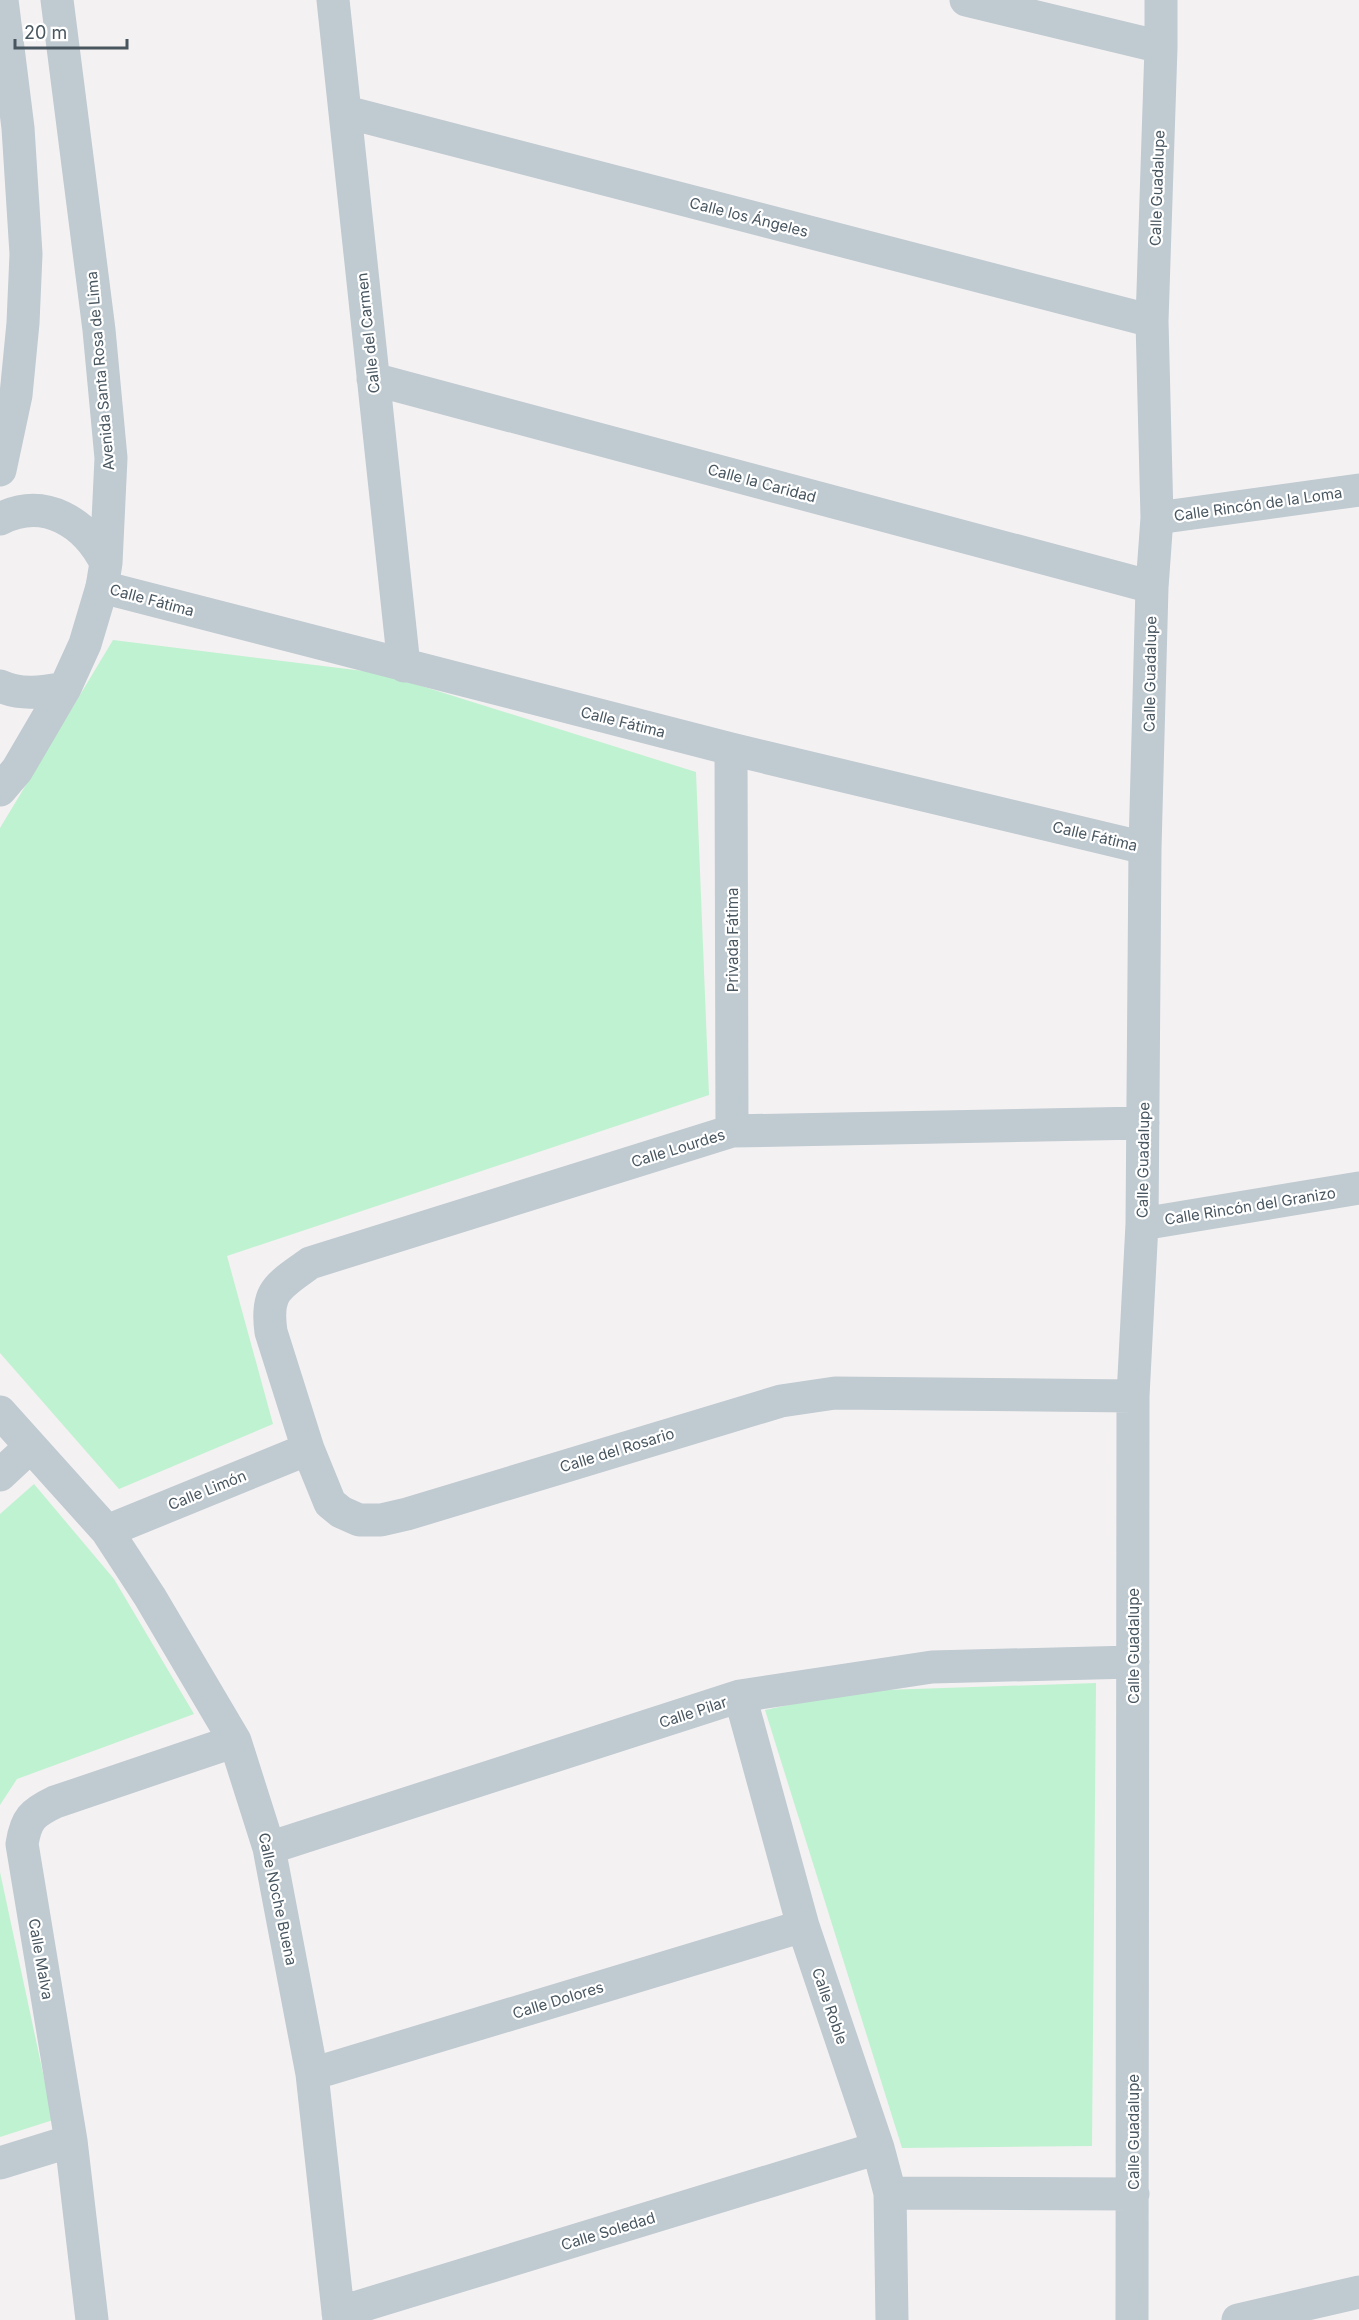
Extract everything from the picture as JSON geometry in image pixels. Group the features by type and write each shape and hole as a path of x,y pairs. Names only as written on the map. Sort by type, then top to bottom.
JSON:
{"street":[{"path":"0,470 16,395 23,323 26,254 18,128 2,0"},
{"name":"Avenida Santa Rosa de Lima","path":"0,790 17,770 65,688 85,644 104,575 111,458 99,330 57,0"},
{"name":"Calle del Carmen","path":"333,0 404,666"},
{"path":"966,0 1161,47"},
{"name":"Calle Guadalupe","path":"1132,2320 1134,1396 1142,1224 1145,848 1152,587 1157,518 1152,321 1161,0"},
{"name":"Calle los Ángeles","path":"346,112 1152,321"},
{"name":"Calle la Caridad","path":"373,379 1152,587"},
{"name":"Calle Rincón de la Loma","path":"1157,518 1359,490"},
{"path":"0,519 22,512 40,511 73,522 87,533 98,547 104,575"},
{"name":"Calle Fátima","path":"104,575 404,666 731,749 1145,848"},
{"path":"0,686 22,692 65,688"},
{"name":"Privada Fátima","path":"731,749 732,1131"},
{"name":"Calle Lourdes","path":"274,1292 310,1263 732,1131 1143,1123"},
{"name":"Calle Rincón del Granizo","path":"1142,1224 1359,1188"},
{"name":"Calle del Rosario","path":"274,1292 268,1311 271,1332 308,1449 330,1503 341,1512 359,1520 381,1520 419,1511 781,1401 835,1393 1134,1396"},
{"name":"Calle Noche Buena","path":"0,1412 107,1531 150,1597 235,1741 269,1848 312,2074 339,2317"},
{"path":"0,1475 30,1448"},
{"name":"Calle Limón","path":"107,1531 308,1449"},
{"name":"Calle Pilar","path":"269,1848 740,1696 932,1667 1133,1662"},
{"name":"Calle Roble","path":"740,1696 803,1926 878,2148 890,2193 892,2320"},
{"name":"Calle Malva","path":"92,2320 71,2141 22,1844 24,1828 31,1817 55,1802 235,1741"},
{"name":"Calle Dolores","path":"312,2074 803,1926"},
{"path":"0,2163 71,2141"},
{"name":"Calle Soledad","path":"339,2317 878,2148"},
{"path":"890,2193 1132,2194"},
{"path":"1238,2320 1359,2292"}],"green space":[{"path":"113,640 380,673 696,772 709,1095 227,1256 273,1424 119,1489 0,1353 0,828"},
{"path":"34,1484 114,1579 194,1714 17,1779 0,1805 0,1514"},
{"path":"1096,1683 1092,2146 902,2148 765,1710 854,1691"},
{"path":"0,1872 53,2120 0,2137"}]}
